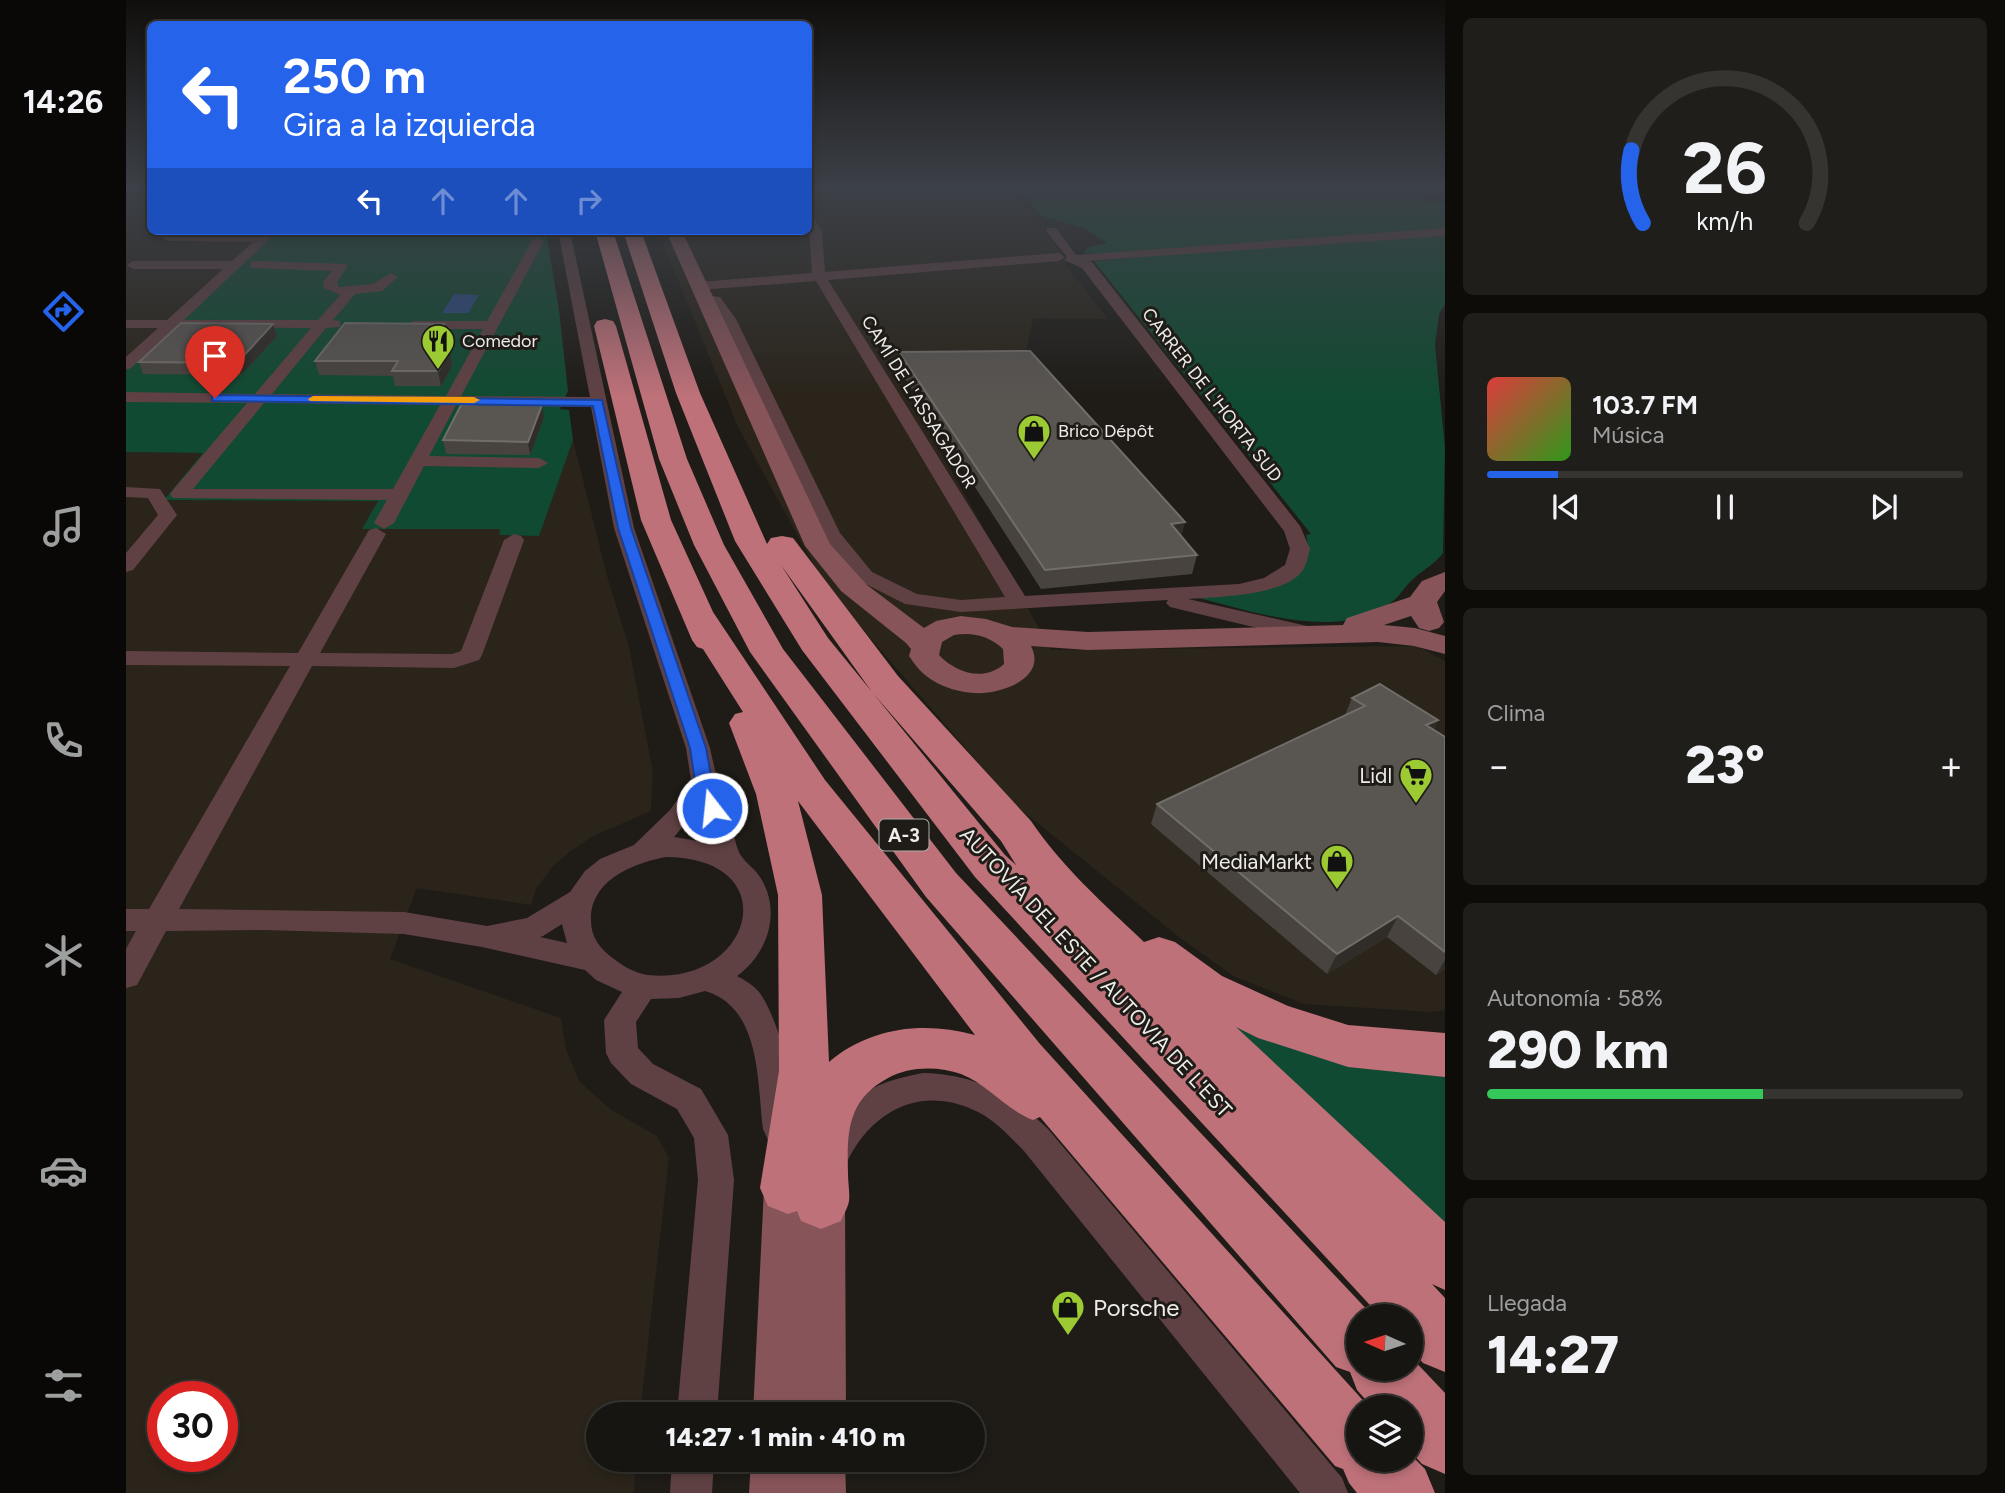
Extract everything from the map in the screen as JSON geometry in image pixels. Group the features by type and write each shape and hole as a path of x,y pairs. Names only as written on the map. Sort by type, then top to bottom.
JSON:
{"highway":[{"path":"589,258 656,520 743,708 776,794 800,895 805,1195"},
{"name":"A-3","path":"612,258 673,459 709,545 767,652 941,885 1346,1332"},
{"name":"AUTOVÍA DEL ESTE / AUTOVIA DE L'EST","path":"642,258 688,393 750,541 814,643 990,866 1445,1341"},
{"path":"673,345 704,390 753,502 804,578 885,684 1016,831 1033,858 1100,928 1445,1261"},
{"path":"700,617 811,790 998,1028 1346,1430"},
{"path":"1016,831 1044,852 1114,919 1205,990 1275,1023 1349,1046 1445,1055"},
{"path":"805,1195 833,1097 847,1077 884,1053 911,1046 936,1047 981,1061 1001,1070 1026,1089 1276,1377 1346,1434"},
{"path":"1391,1381 1445,1441"},
{"path":"1383,1472 1401,1493"}],"street":[{"path":"126,365 242,258"},
{"path":"126,976 307,659 528,258"},
{"path":"569,258 624,528 698,748 704,781 729,861"},
{"path":"686,258 818,546 841,575 866,598 901,620 935,637 978,626 1007,636 1088,641 1288,633 1395,633 1445,645"},
{"name":"CAMÍ DE L'ASSAGADOR","path":"817,258 820,277 1020,603"},
{"path":"702,292 820,277 1093,258"},
{"name":"CARRER DE L'HORTA SUD","path":"1075,259 1293,530 1300,548 1294,568 1271,582 1239,590 1144,597"},
{"path":"133,265 234,265"},
{"path":"256,265 341,267 330,282 331,288 350,291 377,288 391,277"},
{"path":"350,291 179,494 398,495"},
{"path":"702,292 715,300 729,319 831,535 865,576 912,600 961,606 1144,597 1205,608 1288,633 1363,623 1422,603"},
{"path":"187,323 349,324"},
{"path":"126,324 170,324"},
{"path":"401,325 489,326"},
{"path":"564,400 583,390 579,355 583,326"},
{"path":"126,397 598,402"},
{"path":"564,400 585,408 593,455 613,478"},
{"path":"416,461 539,463"},
{"path":"126,492 154,493 168,515 126,566"},
{"path":"126,657 454,661 471,655 514,540"},
{"path":"1445,580 1434,584 1425,593 1422,603 1426,618 1445,638"},
{"path":"1007,636 1021,654 1020,664"},
{"path":"935,637 924,656 930,665 940,673 963,681 987,682 1013,673 1020,664 1038,654 1088,641"},
{"path":"644,850 679,816 704,781"},
{"path":"666,847 710,852 729,861 747,877 758,898 759,920 750,943 732,963 706,979 677,987 643,986 604,972 589,959 579,940 576,920 580,900 594,878 617,862 644,850 666,847"},
{"path":"482,936 533,928 580,900"},
{"path":"126,919 404,923 482,936 589,959"},
{"path":"706,979 729,985 748,1000 760,1024 769,1056 805,1195 817,1402"},
{"path":"643,986 620,1020 622,1053 642,1074 689,1099 711,1135 716,1180 698,1402"},
{"path":"782,1402 805,1195 830,1164 845,1131 860,1113 881,1098 904,1090 960,1090 989,1101 1015,1119 1036,1140 1327,1493"},
{"path":"691,1493 692,1472"},
{"path":"778,1493 779,1472"},
{"path":"817,1472 817,1493"}],"shaded area":[{"path":"126,258 249,258 126,371"},
{"path":"669,258 1063,258 1108,319 1033,318 1023,367 895,369 1051,650 1417,646 1445,661 1445,1010 1431,1012 1304,1004 1235,977 1179,937 1015,805 826,587 738,427"},
{"path":"573,440 607,576 629,647 653,772 651,811 593,836 571,851 552,867 536,889 531,905 417,888 390,959 561,1018 566,1049 579,1081 611,1110 657,1136 669,1158 641,1402 586,1402 586,1472 635,1472 634,1493 126,1493 126,452 204,453 165,500 379,501 363,529 501,529 499,535 538,536"}],"green space":[{"path":"249,258 550,258 568,391 560,409 569,410 573,440 539,536 499,535 500,529 362,529 378,501 164,500 203,453 126,452 126,371"},
{"path":"1136,258 1445,258 1445,304 1439,314 1435,345 1445,448 1443,553 1393,601 1371,614 1347,620 1294,620 1191,596 1294,577 1305,563 1308,553 1306,535 1311,534 1094,261"},
{"path":"1221,1016 1445,1071 1445,1225"}],"water":[{"path":"454,294 479,295 468,313 442,313"}],"building":[{"path":"181,323 273,324 237,363 139,362"},
{"path":"345,323 444,324 427,351 450,351 438,371 392,371 398,361 315,361"},
{"name":"Brico Dépôt","path":"1030,351 1185,522 1171,524 1197,555 1045,570 899,352"},
{"path":"518,402 517,405 542,405 528,442 443,440 461,405"},
{"name":"MediaMarkt","path":"1380,684 1438,720 1426,725 1445,737 1445,952 1398,916 1337,954 1157,804 1365,706 1352,698"}],"slow traffic":[{"path":"313,399 474,400"}],"place":[{"name":"Comedor","path":"438,371"},
{"name":"Brico Dépôt","path":"1034,461"},
{"name":"Lidl","path":"1416,805"},
{"name":"MediaMarkt","path":"1337,891"},
{"name":"Porsche","path":"1068,1337"}],"route":[{"path":"215,398 598,402 624,528 698,748 712,808"}]}
